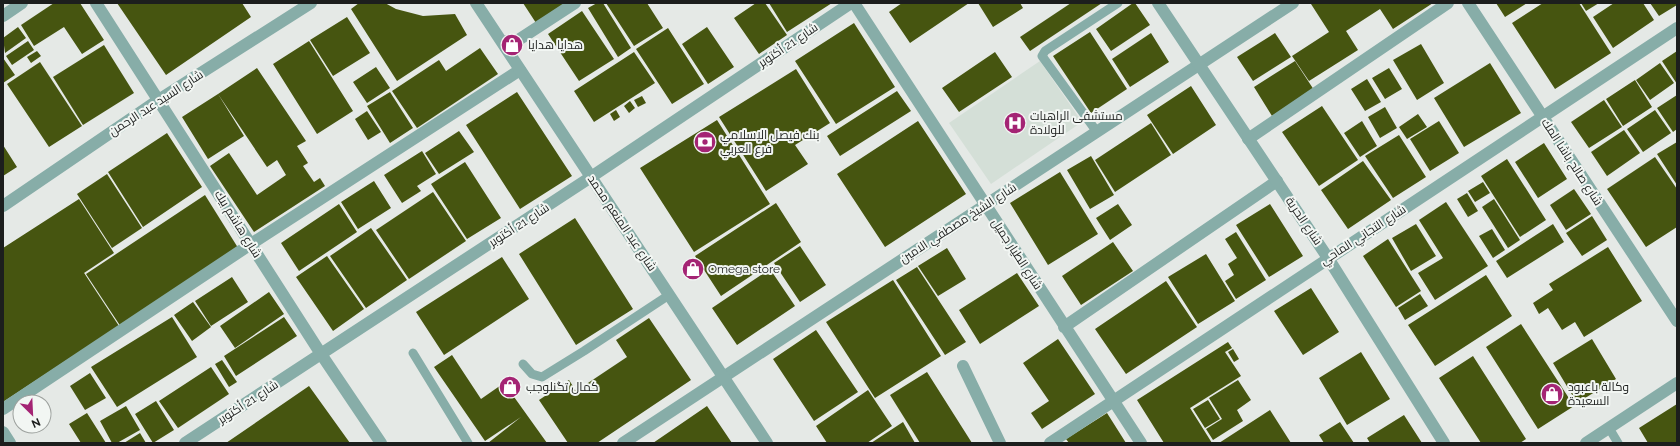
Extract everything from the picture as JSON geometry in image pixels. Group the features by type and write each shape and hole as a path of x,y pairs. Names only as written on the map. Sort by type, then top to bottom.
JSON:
{"street":[{"path":"3,16 22,3"},
{"name":"شارع هاشم بيك","path":"96,3 160,99 321,354 381,443"},
{"name":"شارع السيد عبد الرحمن","path":"3,206 160,99 311,3"},
{"name":"شارع عبد المنعم محمد","path":"476,3 767,443"},
{"path":"506,48 575,3"},
{"name":"شارع 21 أكتوبر","path":"192,441 851,3"},
{"name":"شارع الطيار جميل","path":"854,3 1141,443"},
{"name":"شارع الحرية","path":"1158,3 1328,258 1444,443"},
{"name":"شارع الشيخ مصطفي الامين","path":"623,443 1293,3"},
{"path":"1248,139 1448,3"},
{"name":"شارع صالح باشا المك","path":"1468,3 1677,321"},
{"name":"شارع التجاني الماحي","path":"1050,443 1112,400 1677,28"},
{"path":"3,409 251,244 520,70"},
{"path":"1064,327 1277,181"},
{"path":"963,366 1000,443"},
{"path":"1586,443 1677,383"},
{"path":"3,432 10,443"}],"lane":[{"path":"1097,132 1044,61 1042,56 1045,51 1118,3"},
{"path":"523,364 532,374 542,376 584,351 669,294"},
{"path":"412,353 468,443"},
{"path":"1609,428 1618,443"}],"shaded area":[{"name":"مستشفى الراهبات للولادة","path":"1040,61 1082,122 991,184 949,123"}],"building":[{"path":"54,3 80,3 104,40 82,54 64,27 34,46 21,25"},
{"path":"117,3 242,3 251,17 166,75"},
{"path":"359,3 385,3 396,9 423,16 455,14 467,35 397,81 351,9"},
{"path":"523,3 572,3 538,26"},
{"path":"597,3 603,3 631,48 618,57 588,8"},
{"path":"606,3 647,3 663,28 634,46"},
{"path":"756,3 765,3 787,35 759,54 734,18"},
{"path":"769,3 832,3 787,32"},
{"path":"902,3 969,3 910,43 889,12"},
{"path":"978,3 1020,3 1023,8 993,27"},
{"path":"1071,3 1102,3 1030,51 1020,37"},
{"path":"1135,3 1150,25 1111,51 1096,29"},
{"path":"1433,3 1393,29 1380,9 1346,31 1358,50 1309,81 1292,56 1329,32 1311,4"},
{"path":"1496,3 1527,3 1505,17"},
{"path":"1543,3 1579,3 1611,53 1555,89 1512,23"},
{"path":"1581,3 1599,3 1586,11"},
{"path":"1614,3 1643,3 1654,20 1613,48 1593,17"},
{"path":"1650,3 1677,3 1677,5 1659,16"},
{"path":"582,11 614,59 579,81 548,34"},
{"path":"347,17 370,53 333,76 310,40"},
{"path":"854,23 895,87 836,124 795,61"},
{"path":"18,27 26,38 5,53 3,38"},
{"path":"707,27 734,67 708,84 682,44"},
{"path":"668,28 704,84 672,104 636,49"},
{"path":"1090,32 1127,89 1091,113 1053,56"},
{"path":"1151,33 1169,62 1130,87 1112,59"},
{"path":"1275,33 1291,57 1253,81 1237,57"},
{"path":"28,41 34,50 12,65 6,56"},
{"path":"309,41 353,111 317,134 273,64"},
{"path":"1421,44 1444,83 1417,100 1393,60"},
{"path":"104,45 134,93 83,125 53,77"},
{"path":"480,48 498,74 417,128 392,91 439,60 446,71"},
{"path":"37,51 41,56 31,63 27,57"},
{"path":"1677,51 1677,84 1662,61"},
{"path":"634,52 655,83 594,122 574,91"},
{"path":"995,52 1012,77 959,112 942,88"},
{"path":"3,58 15,75 3,83"},
{"path":"1295,61 1314,90 1272,116 1254,87"},
{"path":"40,62 82,126 49,147 7,84"},
{"path":"1490,63 1521,113 1464,147 1434,98"},
{"path":"1660,63 1674,83 1650,100 1636,80"},
{"path":"376,67 390,88 367,103 353,82"},
{"path":"257,68 306,141 297,146 308,163 303,166 314,182 320,178 325,186 254,232 210,166 229,153 257,195 286,175 277,160 267,167 218,94"},
{"path":"1389,68 1402,89 1385,99 1372,78"},
{"path":"796,69 830,123 795,145 808,164 766,191 719,117"},
{"path":"1367,79 1381,102 1365,111 1351,89"},
{"path":"1635,80 1652,107 1623,126 1606,99"},
{"path":"1191,86 1216,125 1173,154 1147,115"},
{"path":"897,91 911,111 840,156 827,136"},
{"path":"390,92 413,128 390,143 367,106"},
{"path":"517,92 572,176 520,209 466,125"},
{"path":"218,94 244,136 208,159 182,117"},
{"path":"1677,95 1677,129 1673,132 1657,108"},
{"path":"642,96 646,103 638,107 634,100"},
{"path":"1604,100 1622,127 1589,148 1571,122"},
{"path":"630,101 635,108 629,113 624,106"},
{"path":"1322,106 1358,160 1319,186 1282,132"},
{"path":"1385,107 1397,128 1380,138 1368,117"},
{"path":"616,110 620,117 614,121 610,114"},
{"path":"1655,110 1671,133 1643,152 1627,129"},
{"path":"367,111 381,132 368,140 355,119"},
{"path":"1418,114 1427,127 1407,139 1399,127"},
{"path":"717,120 770,204 694,252 640,168"},
{"path":"918,121 966,194 885,247 837,174"},
{"path":"1362,121 1377,146 1360,157 1344,133"},
{"path":"1439,121 1459,153 1430,171 1410,139"},
{"path":"1151,123 1171,155 1115,192 1095,160"},
{"path":"1624,130 1640,153 1607,176 1591,152"},
{"path":"459,131 474,152 439,174 425,153"},
{"path":"167,133 202,187 143,227 108,172"},
{"path":"1399,135 1426,177 1393,198 1365,156"},
{"path":"1677,142 1677,185 1657,154"},
{"path":"1544,143 1567,179 1538,198 1515,162"},
{"path":"3,145 17,167 3,176"},
{"path":"422,151 436,174 417,186 421,191 402,203 384,175"},
{"path":"1091,156 1114,195 1090,209 1067,170"},
{"path":"1655,157 1677,189 1677,227 1646,247 1607,189"},
{"path":"1507,159 1546,220 1520,237 1481,176"},
{"path":"1363,161 1391,200 1348,229 1321,190"},
{"path":"465,162 501,218 467,239 431,184"},
{"path":"1060,172 1098,234 1048,265 1010,203"},
{"path":"107,174 142,228 112,248 77,194"},
{"path":"374,181 391,208 358,229 341,202"},
{"path":"1483,182 1490,193 1475,202 1468,191"},
{"path":"1574,189 1591,214 1566,230 1550,205"},
{"path":"433,192 466,241 409,279 376,230"},
{"path":"1467,193 1478,211 1468,217 1457,199"},
{"path":"205,195 240,251 121,327 86,274"},
{"path":"79,199 114,253 84,273 119,326 15,394 12,394 12,396 3,402 3,248"},
{"path":"1494,199 1520,240 1508,248 1482,207"},
{"path":"1446,202 1488,266 1435,300 1418,273 1443,258 1419,220"},
{"path":"776,203 801,242 721,296 695,256"},
{"path":"339,204 357,232 299,271 281,243"},
{"path":"1118,204 1132,225 1110,240 1096,218"},
{"path":"1270,204 1303,256 1269,277 1236,225"},
{"path":"1592,216 1607,240 1582,256 1566,233"},
{"path":"575,218 633,309 576,345 519,254"},
{"path":"1416,224 1436,256 1411,271 1392,238"},
{"path":"1553,224 1564,242 1507,278 1496,261"},
{"path":"371,228 407,280 366,308 330,256"},
{"path":"1492,229 1505,250 1493,258 1479,236"},
{"path":"1236,232 1266,280 1236,299 1225,281 1234,275 1228,264 1237,258 1225,239"},
{"path":"1388,239 1421,291 1396,307 1363,256"},
{"path":"1113,242 1133,271 1081,305 1062,276"},
{"path":"800,246 826,285 800,302 774,263"},
{"path":"1608,247 1642,301 1584,337 1575,322 1562,330 1548,308 1539,314 1533,303 1553,290 1549,284"},
{"path":"947,248 966,279 938,296 918,266"},
{"path":"1206,254 1235,301 1198,324 1168,277"},
{"path":"327,256 364,309 333,331 296,277"},
{"path":"502,257 529,299 444,355 416,312"},
{"path":"917,267 966,342 945,355 896,280"},
{"path":"770,269 795,306 737,345 712,308"},
{"path":"1017,273 1039,306 980,344 959,310"},
{"path":"1486,275 1512,316 1435,366 1408,325"},
{"path":"232,277 248,302 211,326 195,301"},
{"path":"893,280 941,356 875,398 826,322"},
{"path":"1166,281 1197,327 1126,374 1095,329"},
{"path":"1311,288 1339,332 1303,355 1274,311"},
{"path":"269,292 284,314 235,348 220,326"},
{"path":"1420,294 1428,306 1405,320 1398,308"},
{"path":"193,302 211,327 192,341 174,315"},
{"path":"172,317 197,357 117,407 91,367"},
{"path":"284,317 297,336 236,376 224,356"},
{"path":"649,318 691,380 597,443 568,443 539,400 569,380 576,391 627,357 616,340"},
{"path":"1521,324 1574,406 1538,429 1486,347"},
{"path":"816,330 858,392 814,421 773,359"},
{"path":"1058,339 1095,394 1042,429 1031,413 1049,401 1023,363"},
{"path":"1592,339 1616,379 1577,403 1553,363"},
{"path":"1228,342 1232,348 1225,352 1241,376 1190,408 1212,443 1164,443 1137,400"},
{"path":"1233,349 1239,359 1234,362 1228,352"},
{"path":"1361,352 1390,399 1347,425 1319,378"},
{"path":"452,355 481,399 504,383 547,443 488,443 521,417 485,441 434,367"},
{"path":"1473,356 1526,439 1520,443 1481,443 1439,378"},
{"path":"222,360 237,382 229,387 215,364"},
{"path":"211,367 229,394 178,428 159,401"},
{"path":"927,372 972,443 920,443 890,395"},
{"path":"90,373 106,398 85,410 70,386"},
{"path":"1238,380 1251,400 1237,410 1243,421 1213,440 1206,429 1222,419 1209,398"},
{"path":"309,386 350,443 226,443"},
{"path":"868,390 892,426 867,443 827,443 816,426"},
{"path":"1208,400 1220,419 1205,428 1193,409"},
{"path":"156,401 174,430 153,443 135,414"},
{"path":"1677,404 1677,443 1648,443 1639,428"},
{"path":"126,406 140,430 117,443 112,443 100,421"},
{"path":"707,406 732,443 653,443"},
{"path":"1270,410 1291,443 1219,443"},
{"path":"87,413 106,443 81,443 69,424"},
{"path":"1107,413 1126,443 1069,443 1066,439"},
{"path":"1404,415 1422,443 1370,443 1367,438"},
{"path":"903,422 915,443 871,443"},
{"path":"1340,422 1354,443 1324,443 1319,435"},
{"path":"140,433 146,443 124,443"}],"place":[{"name":"هدايا هدايا","path":"512,45"},
{"name":"مستشفى الراهبات للولادة","path":"1015,123"},
{"name":"بنك فيصل الإسلامي فرع العربي","path":"705,142"},
{"name":"Omega store","path":"693,269"},
{"name":"كمال تگنلوجب","path":"510,387"},
{"name":"وكالة باعبود السعيدة","path":"1552,394"}]}
